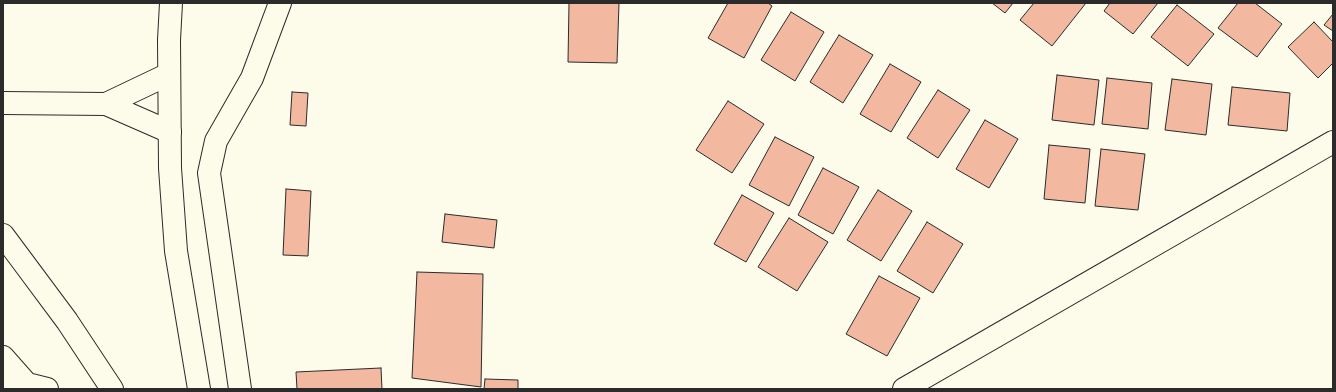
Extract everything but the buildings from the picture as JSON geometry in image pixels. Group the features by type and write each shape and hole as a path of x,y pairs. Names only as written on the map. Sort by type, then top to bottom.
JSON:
{"street":[{"path":"171,3 169,40 170,168 176,251 198,389"},
{"path":"240,389 209,173 216,141 252,78 280,3"},
{"path":"106,104 169,74"},
{"path":"3,104 106,104 170,132"},
{"path":"904,389 1333,142"},
{"path":"3,235 67,321 112,389"},
{"path":"3,357 26,383"},
{"path":"3,378 47,389"}]}
